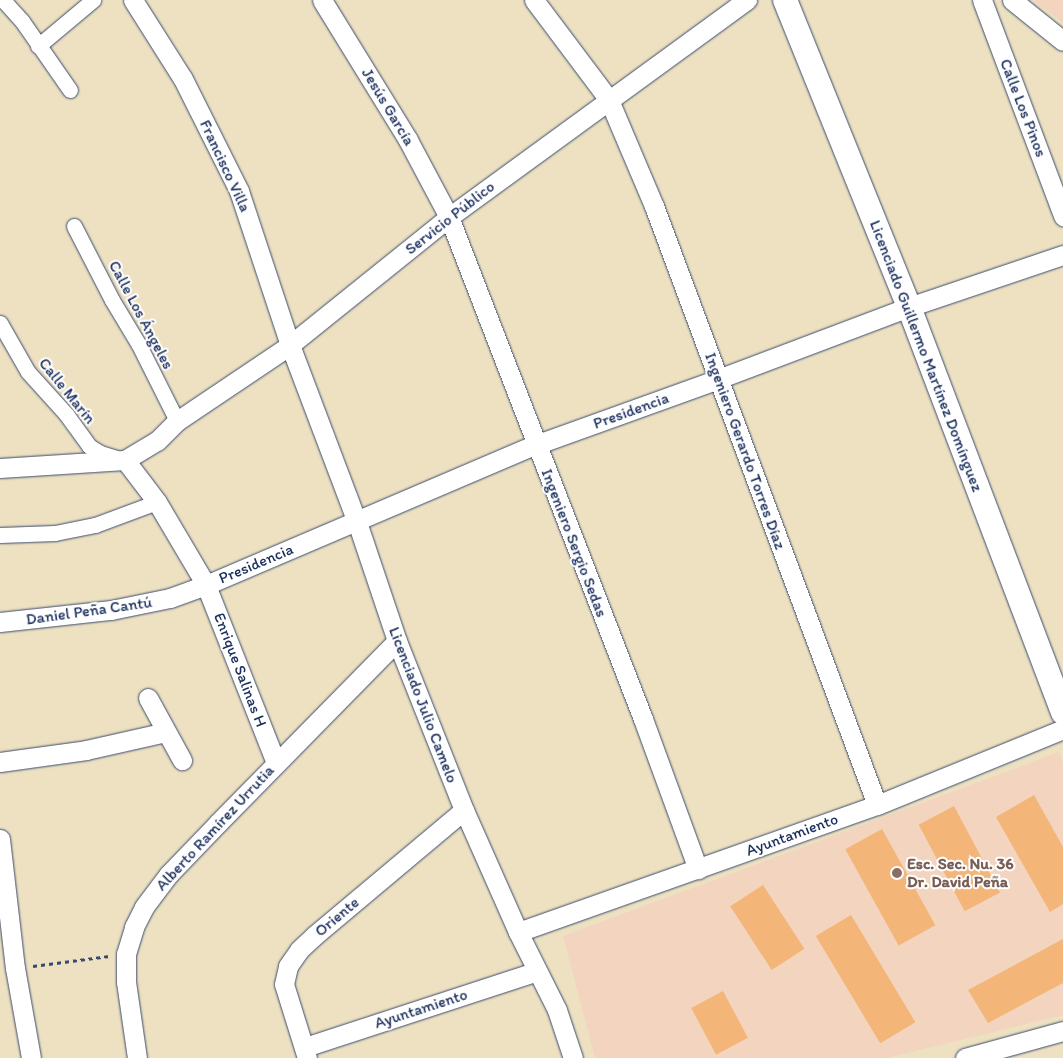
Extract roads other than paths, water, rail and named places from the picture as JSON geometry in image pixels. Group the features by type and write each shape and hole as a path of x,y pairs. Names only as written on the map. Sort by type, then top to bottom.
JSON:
{"street":[{"path":"3,0 22,21 70,90"},
{"path":"38,46 93,0"},
{"name":"Francisco Villa","path":"133,0 183,79 239,191 290,345"},
{"name":"Jesús García","path":"322,0 408,140 449,217"},
{"name":"Ingeniero Gerardo Torres Díaz","path":"534,0 609,100 654,206 877,804"},
{"name":"Licenciado Guillermo Martínez Domínguez","path":"785,0 909,307 1063,712"},
{"name":"Calle Los Pinos","path":"982,0 1063,216"},
{"path":"1012,0 1063,41"},
{"name":"Servicio Público","path":"125,460 157,440 177,421 290,345 449,217 740,2"},
{"name":"Ingeniero Sergio Sedas","path":"449,217 698,869"},
{"name":"Calle Los Ángeles","path":"74,226 112,300 140,345 177,421"},
{"name":"Presidencia","path":"206,585 535,445 909,307 1063,255"},
{"name":"Calle Marín","path":"0,323 28,372 66,414 89,446 100,453 125,460"},
{"name":"Licenciado Julio Camelo","path":"290,345 357,522 397,641 464,810 518,932 557,1010 573,1058"},
{"path":"0,468 125,460"},
{"name":"Enrique Salinas H","path":"125,460 157,502 206,585 276,763"},
{"path":"0,535 56,533 95,525 157,502"},
{"name":"Daniel Peña Cantú","path":"0,622 134,607 170,598 206,585"},
{"name":"Alberto Ramírez Urrutia","path":"137,1058 126,982 126,954 134,927 144,907 158,889 276,763 397,641"},
{"path":"148,698 182,760"},
{"name":"Ayuntamiento","path":"518,932 877,804 1063,729"},
{"path":"0,762 86,750 166,732"},
{"name":"Oriente","path":"306,1053 284,984 288,966 299,950 315,935 464,810"},
{"path":"0,839 15,968 32,1058"},
{"name":"Ayuntamiento","path":"306,1053 537,971"},
{"path":"965,1058 1063,1031"}],"place":[{"name":"Esc. Sec. Nu. 36 Dr. David Peña","path":"897,873"}]}
